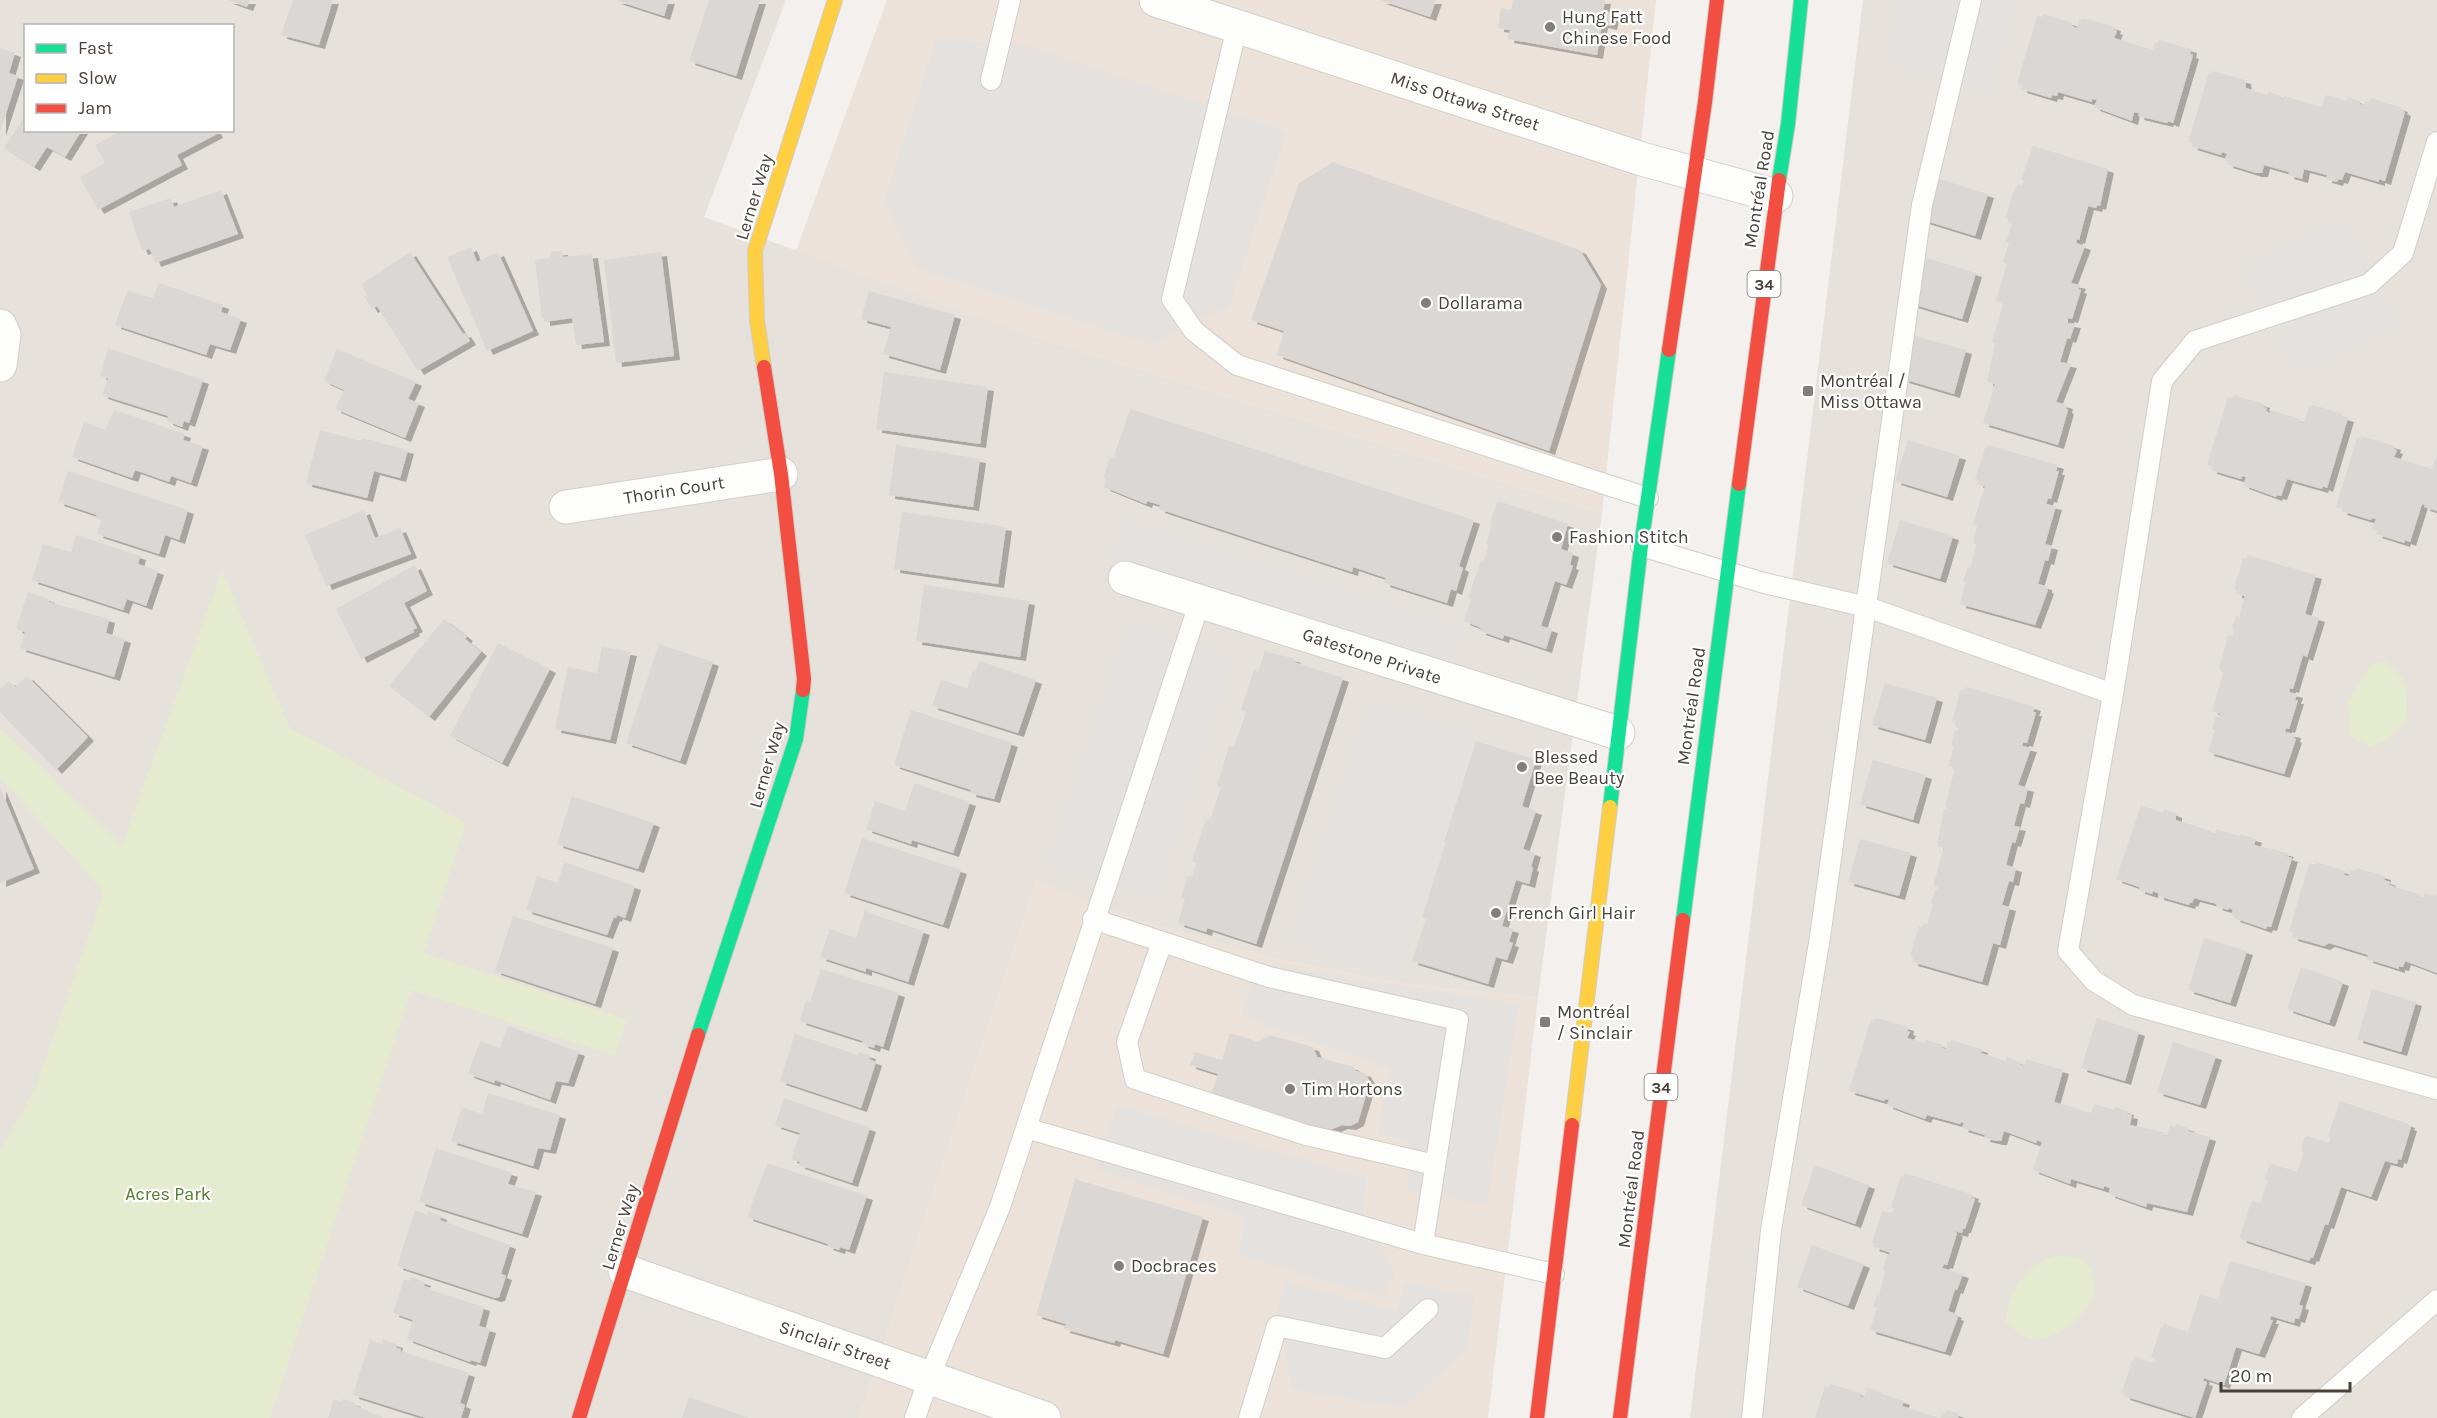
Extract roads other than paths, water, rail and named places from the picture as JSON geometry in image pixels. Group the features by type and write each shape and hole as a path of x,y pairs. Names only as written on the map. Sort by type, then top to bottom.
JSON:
{"main road":[{"name":"Lerner Way","path":"579,1418 690,1060 796,739 804,679 781,474 757,320 755,251 835,0"},
{"path":"1536,1418 1641,546 1695,174 1717,0"},
{"name":"Montréal Road","path":"1620,1418 1776,196 1788,124 1801,0"}],"street":[{"name":"Miss Ottawa Street","path":"1156,0 1642,159 1776,196"},
{"path":"0,326 4,335 0,365"},
{"name":"Thorin Court","path":"567,507 781,474"},
{"name":"Gatestone Private","path":"1125,578 1618,733"},
{"name":"Sinclair Street","path":"625,1271 1044,1418"}],"lane":[{"path":"991,80 1010,0"},
{"path":"1752,1418 1771,1230 1820,937 1922,204 1971,0"},
{"path":"1237,27 1172,299 1194,331 1237,365 1648,498"},
{"path":"2437,142 2403,253 2369,284 2195,341 2162,381 2113,694 2068,951 2094,981 2133,1005 2437,1089"},
{"path":"1641,546 1764,583 1867,607 2113,694"},
{"path":"915,1418 929,1378 1000,1207 1200,601"},
{"path":"1094,919 1269,977 1458,1020 1423,1244"},
{"path":"1162,942 1126,1042 1135,1079 1306,1136 1435,1165"},
{"path":"1026,1128 1423,1244 1554,1274"},
{"path":"2302,1418 2437,1300"},
{"path":"1249,1418 1277,1326 1386,1348 1428,1309"}],"place":[{"name":"Hung Fatt Chinese Food","path":"1550,27"},
{"name":"Dollarama","path":"1426,303"},
{"name":"Montréal / Miss Ottawa","path":"1808,391"},
{"name":"Fashion Stitch","path":"1557,537"},
{"name":"Blessed Bee Beauty","path":"1522,767"},
{"name":"French Girl Hair","path":"1496,913"},
{"name":"Montréal / Sinclair","path":"1545,1022"},
{"name":"Tim Hortons","path":"1290,1089"},
{"name":"Docbraces","path":"1119,1266"}],"park label":[{"name":"Acres Park","path":"168,1194"}]}
